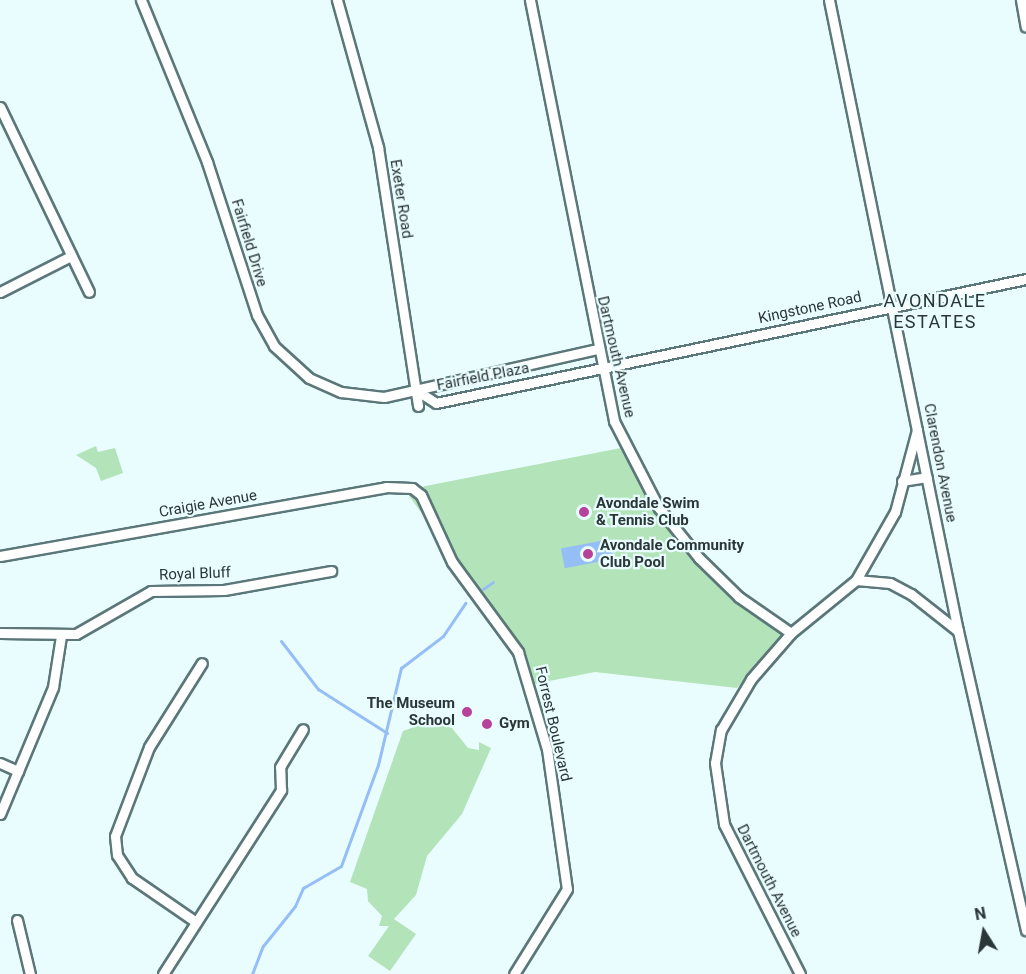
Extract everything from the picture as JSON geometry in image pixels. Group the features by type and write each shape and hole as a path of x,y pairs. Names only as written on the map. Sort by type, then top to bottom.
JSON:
{"street":[{"name":"Fairfield Drive","path":"141,0 210,171 257,315 274,346 309,378 341,392 384,397 416,390"},
{"name":"Exeter Road","path":"337,0 378,147 418,406"},
{"name":"Dartmouth Avenue","path":"530,0 597,349 614,421 659,508 739,597 791,633 751,679 721,730 715,763 724,825 800,974"},
{"name":"Clarendon Avenue","path":"829,0 957,631 1026,930"},
{"path":"1021,0 1026,27"},
{"path":"0,107 89,292"},
{"path":"0,292 71,256"},
{"name":"Kingstone Road","path":"601,368 1026,279"},
{"name":"Fairfield Plaza","path":"416,390 597,349"},
{"name":"Fairfield Plaza","path":"416,390 436,403 601,368"},
{"path":"791,633 856,580 880,545 903,481 917,428"},
{"path":"903,481 927,477"},
{"name":"Craigie Avenue","path":"0,556 386,487 412,488 421,495"},
{"name":"Forrest Boulevard","path":"421,495 453,562 518,652 547,749 567,889 514,974"},
{"name":"Royal Bluff","path":"0,633 61,636 92,626 128,600 151,591 225,590 331,571"},
{"path":"856,580 890,583 911,594 957,631"},
{"path":"0,814 53,687 61,636"},
{"path":"196,922 132,878 117,855 115,836 149,747 202,663"},
{"path":"163,974 281,790 280,767 303,729"},
{"path":"0,763 18,771"},
{"path":"17,920 30,974"}],"green space":[{"path":"96,446 98,452 115,448 123,473 101,481 96,468 76,455"},
{"path":"621,448 692,551 782,635 737,688 595,672 534,684 528,662 405,490"},
{"path":"431,721 452,728 468,748 479,750 479,742 491,748 462,814 427,856 416,895 394,919 416,934 390,971 368,956 389,926 379,926 382,916 368,901 367,889 350,882 403,731"}],"water":[{"name":"Avondale Community Club Pool","path":"610,539 614,559 565,568 561,549"}],"waterway":[{"path":"483,589 493,582"},
{"path":"252,974 263,946 295,906 303,888 341,866 378,765 401,668 443,636 465,603"},
{"path":"281,641 318,689 387,733"}],"place":[{"name":"Avondale Swim & Tennis Club","path":"584,512"},
{"name":"Avondale Community Club Pool","path":"588,554"},
{"name":"The Museum School","path":"467,712"},
{"name":"Gym","path":"487,724"}],"district":[{"name":"AVONDALE ESTATES","path":"935,312"}]}
